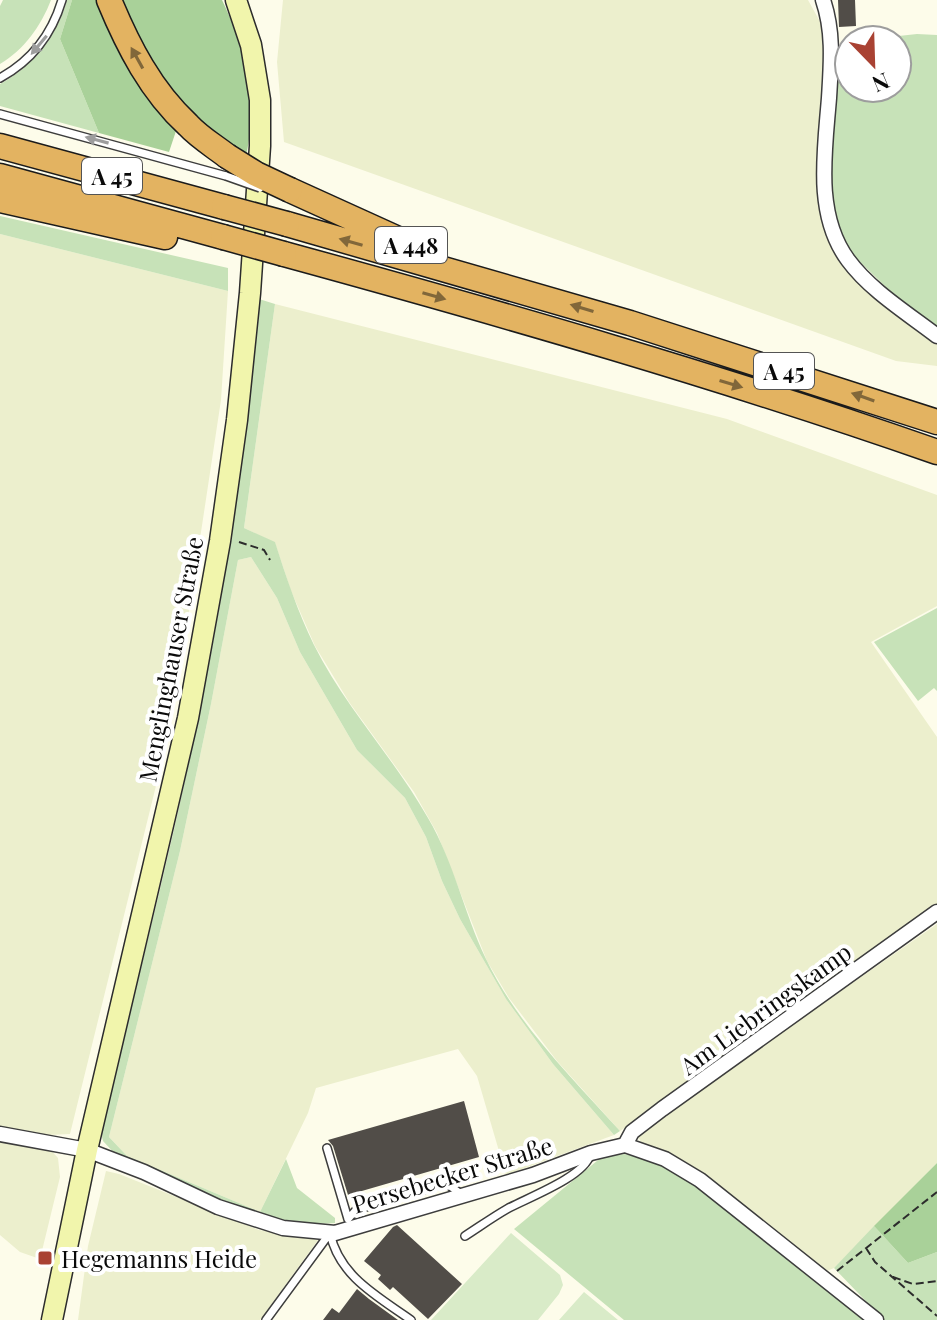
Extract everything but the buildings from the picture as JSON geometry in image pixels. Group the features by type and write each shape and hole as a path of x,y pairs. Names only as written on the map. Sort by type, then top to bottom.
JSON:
{"highway":[{"name":"A 448","path":"109,0 140,64 165,101 226,166 256,174 285,194 534,294"},
{"name":"A 45","path":"0,146 534,294 937,422"},
{"name":"A 45","path":"0,176 223,244 290,256 594,342 937,452"},
{"path":"0,200 223,244"}],"street":[{"name":"Menglinghauser Straße","path":"52,1320 87,1150 188,718 220,541 237,420 248,315 260,146 260,100 251,45 236,0"},
{"path":"823,0 832,47 824,171 832,227 843,253 859,272 937,336"},
{"name":"Am Liebringskamp","path":"625,1145 632,1132 662,1109 937,912"},
{"name":"Persebecker Straße","path":"0,1134 87,1150 144,1172 218,1207 283,1228 330,1233 349,1224 462,1196 591,1153 625,1145"},
{"path":"625,1145 665,1159 700,1180 876,1320"}],"lane":[{"path":"0,78 12,72 39,47 57,17 62,0"},
{"path":"0,114 226,166 264,190"},
{"path":"327,1148 349,1224"},
{"path":"465,1236 550,1187 588,1161 591,1153"},
{"path":"544,1171 550,1187"},
{"path":"266,1320 330,1233"},
{"path":"330,1233 334,1249 347,1270 362,1285 411,1320"}],"path":[{"path":"220,541 254,544 264,550 270,560"},
{"path":"827,1279 937,1192"},
{"path":"866,1247 875,1262 937,1316"},
{"path":"892,1276 913,1284 937,1281"}],"green space":[{"path":"3,0 51,0 31,36 17,52 0,64 0,6"},
{"path":"67,0 72,0 60,39 99,133 0,106 0,84 23,69 42,49 57,26"},
{"path":"72,0 99,0 178,125 169,152 99,133 60,39"},
{"path":"119,0 222,0 244,57 251,95 246,156 210,133 177,99 146,58"},
{"path":"283,0 808,0 823,27 827,68 821,157 841,259 937,343 937,366 896,361 284,142 277,62"},
{"path":"913,34 937,35 937,330 893,294 849,251 836,218 830,178 834,104 913,104"},
{"path":"0,216 228,268 228,291 0,234"},
{"path":"0,234 228,291 221,400 173,717 70,1134 48,1135 0,1127"},
{"path":"259,299 275,304 244,528 275,542 314,645 326,668 415,796 437,835 478,942 513,1006 547,1050 620,1131 614,1135 553,1064 506,999 460,919 426,837 405,798 357,750 300,652 277,598 251,557 238,560 180,851 109,1137 127,1156 260,1212 286,1159 297,1188 335,1218 335,1223 278,1219 222,1202 116,1155 103,1141 101,1133 174,831 212,648 233,518"},
{"path":"275,304 727,419 937,495 937,606 871,642 937,737 937,907 620,1131 557,1061 509,998 487,961 437,833 414,792 349,702 315,646 291,591 275,543 244,528"},
{"path":"251,557 277,598 300,652 357,750 405,798 426,837 460,919 506,999 553,1064 614,1135 506,1175 477,1076 458,1049 316,1088 308,1113 260,1212 127,1156 109,1137 180,851 238,560"},
{"path":"937,608 937,691 934,688 918,701 874,642"},
{"path":"937,924 937,1163 834,1268 827,1271 709,1179 641,1142 638,1137 642,1130"},
{"path":"0,1138 47,1146 58,1158 60,1177 40,1259 20,1252 0,1235"},
{"path":"624,1154 651,1160 690,1180 864,1320 624,1320 514,1229 603,1156"},
{"path":"937,1163 937,1252 908,1263 874,1226"},
{"path":"106,1171 259,1230 318,1240 260,1320 78,1320 88,1246"},
{"path":"874,1226 908,1263 937,1252 937,1320 884,1320 834,1268"},
{"path":"511,1233 560,1275 563,1285 559,1294 538,1320 431,1320"},
{"path":"584,1292 618,1320 559,1320"}],"place":[{"name":"Hegemanns Heide","path":"45,1258"}]}
